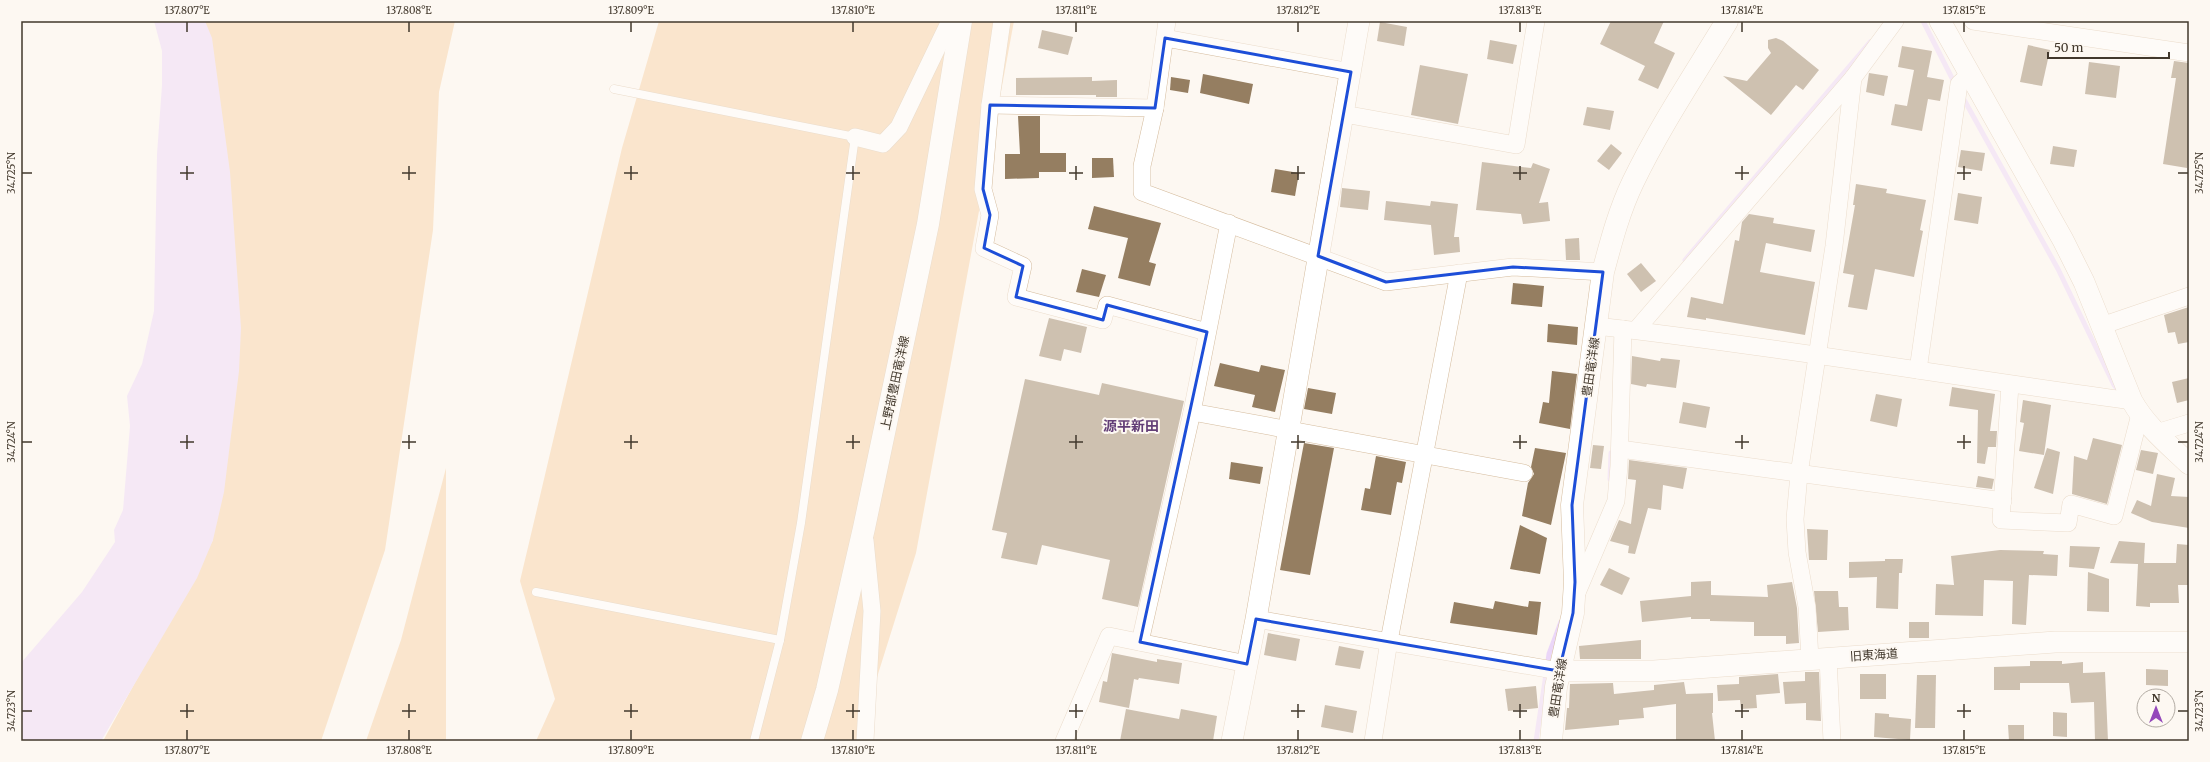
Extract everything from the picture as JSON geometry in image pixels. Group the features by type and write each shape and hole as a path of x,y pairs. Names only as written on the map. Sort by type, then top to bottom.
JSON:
{"main road":[{"name":"上野部豊田竜洋線","path":"812,741 827,690 864,528 928,224 961,21"},
{"name":"豊田竜洋線","path":"1550,741 1556,688 1574,600 1575,582 1572,505 1603,272 1612,236 1632,183 1655,141 1727,21"}],"street":[{"path":"855,137 883,144 899,127 950,21"},
{"path":"1002,21 990,106 983,189 990,216 984,248 1023,266 1016,297 1103,320 1107,305 1207,332"},
{"path":"1167,21 1156,108 1142,166 1142,192 1386,282 1513,267 1603,272"},
{"path":"1232,741 1256,619 1359,21"},
{"path":"1344,114 1516,145 1536,21"},
{"path":"1574,600 1616,501 1630,330 1853,78 1895,21"},
{"path":"1940,21 2063,240 2084,282 2136,408 2156,433 2189,464"},
{"path":"1973,21 2189,53"},
{"path":"1165,38 1351,72"},
{"path":"1918,370 1959,84 1970,74"},
{"path":"1832,741 1819,659 1797,552 1795,519 1799,474 1816,354 1834,246 1853,78"},
{"path":"990,106 1156,108"},
{"path":"1140,642 1192,412 1228,223"},
{"path":"1373,741 1389,641 1426,455 1459,273"},
{"path":"2101,326 2189,296"},
{"path":"1596,326 1816,354 2010,385 2136,408"},
{"path":"2010,385 2001,520 2068,523 2071,504 2114,516 2136,408"},
{"path":"1192,412 1524,473"},
{"path":"2156,433 2189,423"},
{"path":"1620,449 2003,501"},
{"path":"864,528 872,611 865,741"},
{"path":"1256,619 1559,671"},
{"path":"1064,741 1109,636 1247,664"},
{"name":"旧東海道","path":"1559,671 1654,670 2055,642 2189,642"}],"lane":[{"path":"614,89 855,137 801,523 780,640 754,741"},
{"path":"536,592 780,640"}],"highlighted area":[{"path":"1165,38 1351,72 1318,256 1386,282 1513,267 1603,272 1572,505 1575,582 1573,613 1559,671 1256,619 1247,664 1140,642 1207,332 1107,305 1103,320 1016,297 1023,266 984,248 990,215 983,189 990,105 1155,108"}],"shaded area":[{"path":"154,21 205,21 212,38 230,172 241,328 239,371 224,492 213,540 197,578 101,741 21,741 21,663 82,592 115,542 114,530 123,510 130,426 127,396 142,364 154,311 157,154 162,85 162,51"},
{"path":"204,21 455,21 439,92 433,230 385,550 321,741 103,741 213,540"},
{"path":"659,21 1014,21 916,553 857,741 536,741 555,699 520,581 622,148"},
{"path":"446,468 446,741 366,741 401,640"}],"building":[{"path":"1611,21 1664,21 1654,43 1675,53 1658,89 1638,80 1645,66 1600,44"},
{"path":"1380,22 1407,27 1404,46 1377,41"},
{"path":"1042,30 1073,37 1068,55 1038,48"},
{"path":"1776,38 1783,41 1819,70 1803,90 1796,85 1771,115 1723,76 1747,81 1771,53 1768,48 1768,40"},
{"path":"1490,40 1517,45 1513,64 1487,59"},
{"path":"2028,45 2050,50 2042,86 2020,82"},
{"path":"1902,46 1932,51 1927,77 1944,80 1940,101 1928,99 1922,131 1891,125 1895,104 1907,106 1914,70 1898,67"},
{"path":"2174,61 2189,63 2189,154 2187,168 2163,164 2176,78 2171,78"},
{"path":"2089,62 2120,66 2116,98 2085,94"},
{"path":"1420,65 1468,74 1458,124 1411,115"},
{"path":"1869,73 1888,76 1884,96 1866,92"},
{"path":"1203,74 1253,84 1249,104 1200,93"},
{"path":"1092,77 1092,81 1117,80 1117,97 1096,97 1096,95 1016,95 1016,78"},
{"path":"1171,77 1190,80 1188,93 1170,90"},
{"path":"1587,107 1614,111 1610,130 1583,125"},
{"path":"1018,116 1040,116 1040,153 1066,153 1066,172 1039,172 1039,178 1005,179 1005,154 1020,154"},
{"path":"1611,144 1622,153 1609,170 1597,161"},
{"path":"2053,146 2077,150 2074,167 2050,164"},
{"path":"1961,150 1985,153 1982,171 1958,167"},
{"path":"1092,158 1113,158 1114,177 1092,178"},
{"path":"1482,162 1531,168 1533,163 1550,169 1539,203 1548,202 1550,221 1523,224 1521,214 1476,210"},
{"path":"1275,169 1299,173 1295,196 1271,192"},
{"path":"1856,184 1887,189 1886,193 1926,200 1920,230 1923,231 1914,277 1875,269 1867,310 1848,307 1854,275 1843,273 1855,205 1853,205"},
{"path":"1342,188 1370,191 1368,210 1340,207"},
{"path":"1958,193 1982,197 1978,224 1954,220"},
{"path":"1386,201 1430,206 1431,201 1458,204 1454,237 1459,237 1460,252 1434,255 1431,225 1384,220"},
{"path":"1094,206 1161,223 1149,262 1156,264 1150,286 1118,278 1128,238 1088,229"},
{"path":"1749,214 1774,218 1773,223 1815,230 1811,252 1766,243 1760,272 1815,282 1805,335 1706,318 1706,320 1687,317 1691,297 1723,304 1735,240 1739,241 1742,222"},
{"path":"1579,238 1580,260 1566,260 1565,239"},
{"path":"1641,263 1656,281 1641,292 1627,274"},
{"path":"1082,269 1106,275 1099,297 1076,292"},
{"path":"1513,283 1544,286 1542,307 1511,304"},
{"path":"2189,307 2189,342 2178,344 2175,332 2168,333 2164,315"},
{"path":"1049,318 1087,327 1081,353 1064,349 1061,361 1039,356"},
{"path":"1548,324 1578,327 1577,345 1547,342"},
{"path":"1632,356 1660,361 1661,358 1680,360 1676,388 1647,384 1646,387 1631,384"},
{"path":"1220,363 1259,372 1261,365 1285,370 1275,412 1252,407 1255,395 1214,386"},
{"path":"1552,371 1577,374 1570,429 1539,423 1543,402 1549,403"},
{"path":"2189,378 2189,400 2177,403 2172,382"},
{"path":"1025,379 1099,395 1102,383 1184,401 1138,607 1102,599 1110,560 1042,545 1037,565 1001,558 1007,533 992,530"},
{"path":"1952,387 1995,394 1990,431 1997,431 1996,447 1988,447 1985,464 1977,463 1978,410 1949,406"},
{"path":"1308,388 1336,393 1332,414 1304,409"},
{"path":"1876,394 1902,399 1897,427 1870,421"},
{"path":"2023,400 2051,405 2044,455 2019,451 2024,423 2020,422"},
{"path":"1683,402 1710,407 1706,428 1679,423"},
{"path":"2093,438 2122,445 2107,504 2072,494 2074,456 2087,460"},
{"path":"1304,443 1334,448 1310,575 1280,570"},
{"path":"1593,445 1604,446 1601,469 1590,468"},
{"path":"1535,448 1566,453 1551,525 1522,516 1528,483 1534,474 1531,467"},
{"path":"2047,448 2060,452 2053,494 2034,488"},
{"path":"2141,450 2158,453 2153,474 2136,470"},
{"path":"1376,456 1406,462 1402,483 1397,482 1391,515 1361,510 1365,488 1370,489"},
{"path":"1629,460 1687,468 1683,489 1663,485 1661,510 1648,508 1635,554 1628,553 1629,546 1610,541 1619,520 1631,524 1636,480 1628,479"},
{"path":"1231,462 1263,467 1260,484 1229,479"},
{"path":"2157,474 2175,478 2171,496 2189,497 2189,528 2152,522 2131,513 2137,500 2151,506"},
{"path":"1978,476 1994,479 1992,489 1976,487"},
{"path":"1520,525 1547,538 1540,574 1510,569"},
{"path":"1807,529 1828,530 1827,560 1809,560"},
{"path":"2119,541 2145,543 2144,563 2176,563 2177,544 2189,545 2189,585 2178,585 2179,603 2150,603 2150,607 2136,606 2138,564 2110,563"},
{"path":"2070,546 2100,547 2094,569 2069,567"},
{"path":"2000,550 2044,551 2043,554 2058,555 2057,576 2029,575 2026,625 2012,624 2013,581 1984,580 1983,616 1935,615 1936,584 1954,585 1951,556"},
{"path":"1885,559 1903,559 1902,573 1899,573 1898,609 1876,608 1877,577 1849,578 1849,562 1885,561"},
{"path":"1609,568 1630,578 1622,595 1600,585"},
{"path":"2088,572 2109,579 2109,612 2087,611"},
{"path":"1711,581 1711,595 1768,597 1767,585 1792,582 1797,608 1799,643 1786,644 1786,636 1754,636 1754,622 1710,621 1710,619 1691,619 1691,617 1642,622 1640,601 1691,596 1691,582"},
{"path":"1814,591 1838,591 1839,607 1848,607 1849,630 1818,632"},
{"path":"1495,601 1528,607 1529,601 1541,602 1537,635 1450,623 1454,602 1493,609"},
{"path":"1909,622 1929,622 1929,638 1909,638"},
{"path":"1268,633 1300,639 1296,661 1264,655"},
{"path":"1641,640 1641,659 1580,659 1579,646"},
{"path":"1339,646 1364,651 1360,669 1335,665"},
{"path":"1112,653 1157,662 1157,659 1182,663 1179,684 1139,678 1138,680 1134,679 1129,708 1099,702 1103,681 1107,682"},
{"path":"2030,661 2062,661 2062,664 2083,662 2083,673 2105,672 2108,741 2095,741 2094,702 2071,703 2069,683 2020,683 2020,690 1994,690 1994,667 2030,666"},
{"path":"2146,669 2168,670 2168,686 2146,685"},
{"path":"1805,672 1819,672 1821,721 1806,720 1806,703 1785,704 1783,682 1805,681"},
{"path":"1778,674 1780,693 1756,695 1757,708 1741,709 1740,700 1718,701 1717,685 1739,684 1739,677"},
{"path":"1860,674 1886,674 1886,699 1860,699"},
{"path":"1917,675 1936,675 1935,728 1915,728"},
{"path":"1684,682 1686,694 1713,693 1712,713 1715,741 1676,741 1676,704 1643,708 1644,718 1619,720 1619,725 1565,730 1567,708 1569,708 1570,684 1613,683 1614,694 1654,690 1654,685"},
{"path":"1536,686 1538,708 1508,711 1505,689"},
{"path":"1325,705 1357,711 1353,733 1321,727"},
{"path":"1126,709 1179,719 1181,709 1217,716 1213,741 1120,741"},
{"path":"2053,712 2067,713 2067,737 2053,736"},
{"path":"1875,713 1889,714 1889,717 1911,719 1910,740 1874,737"},
{"path":"2008,725 2024,725 2024,741 2009,741"}],"waterway":[{"path":"1923,21 1955,84"},
{"path":"1685,260 1870,42"},
{"path":"1962,96 2058,269 2114,385 2119,391"},
{"path":"1610,479 1611,453"},
{"path":"1536,741 1549,654 1561,622"}],"district":[{"name":"源平新田","path":"1131,426"}]}
